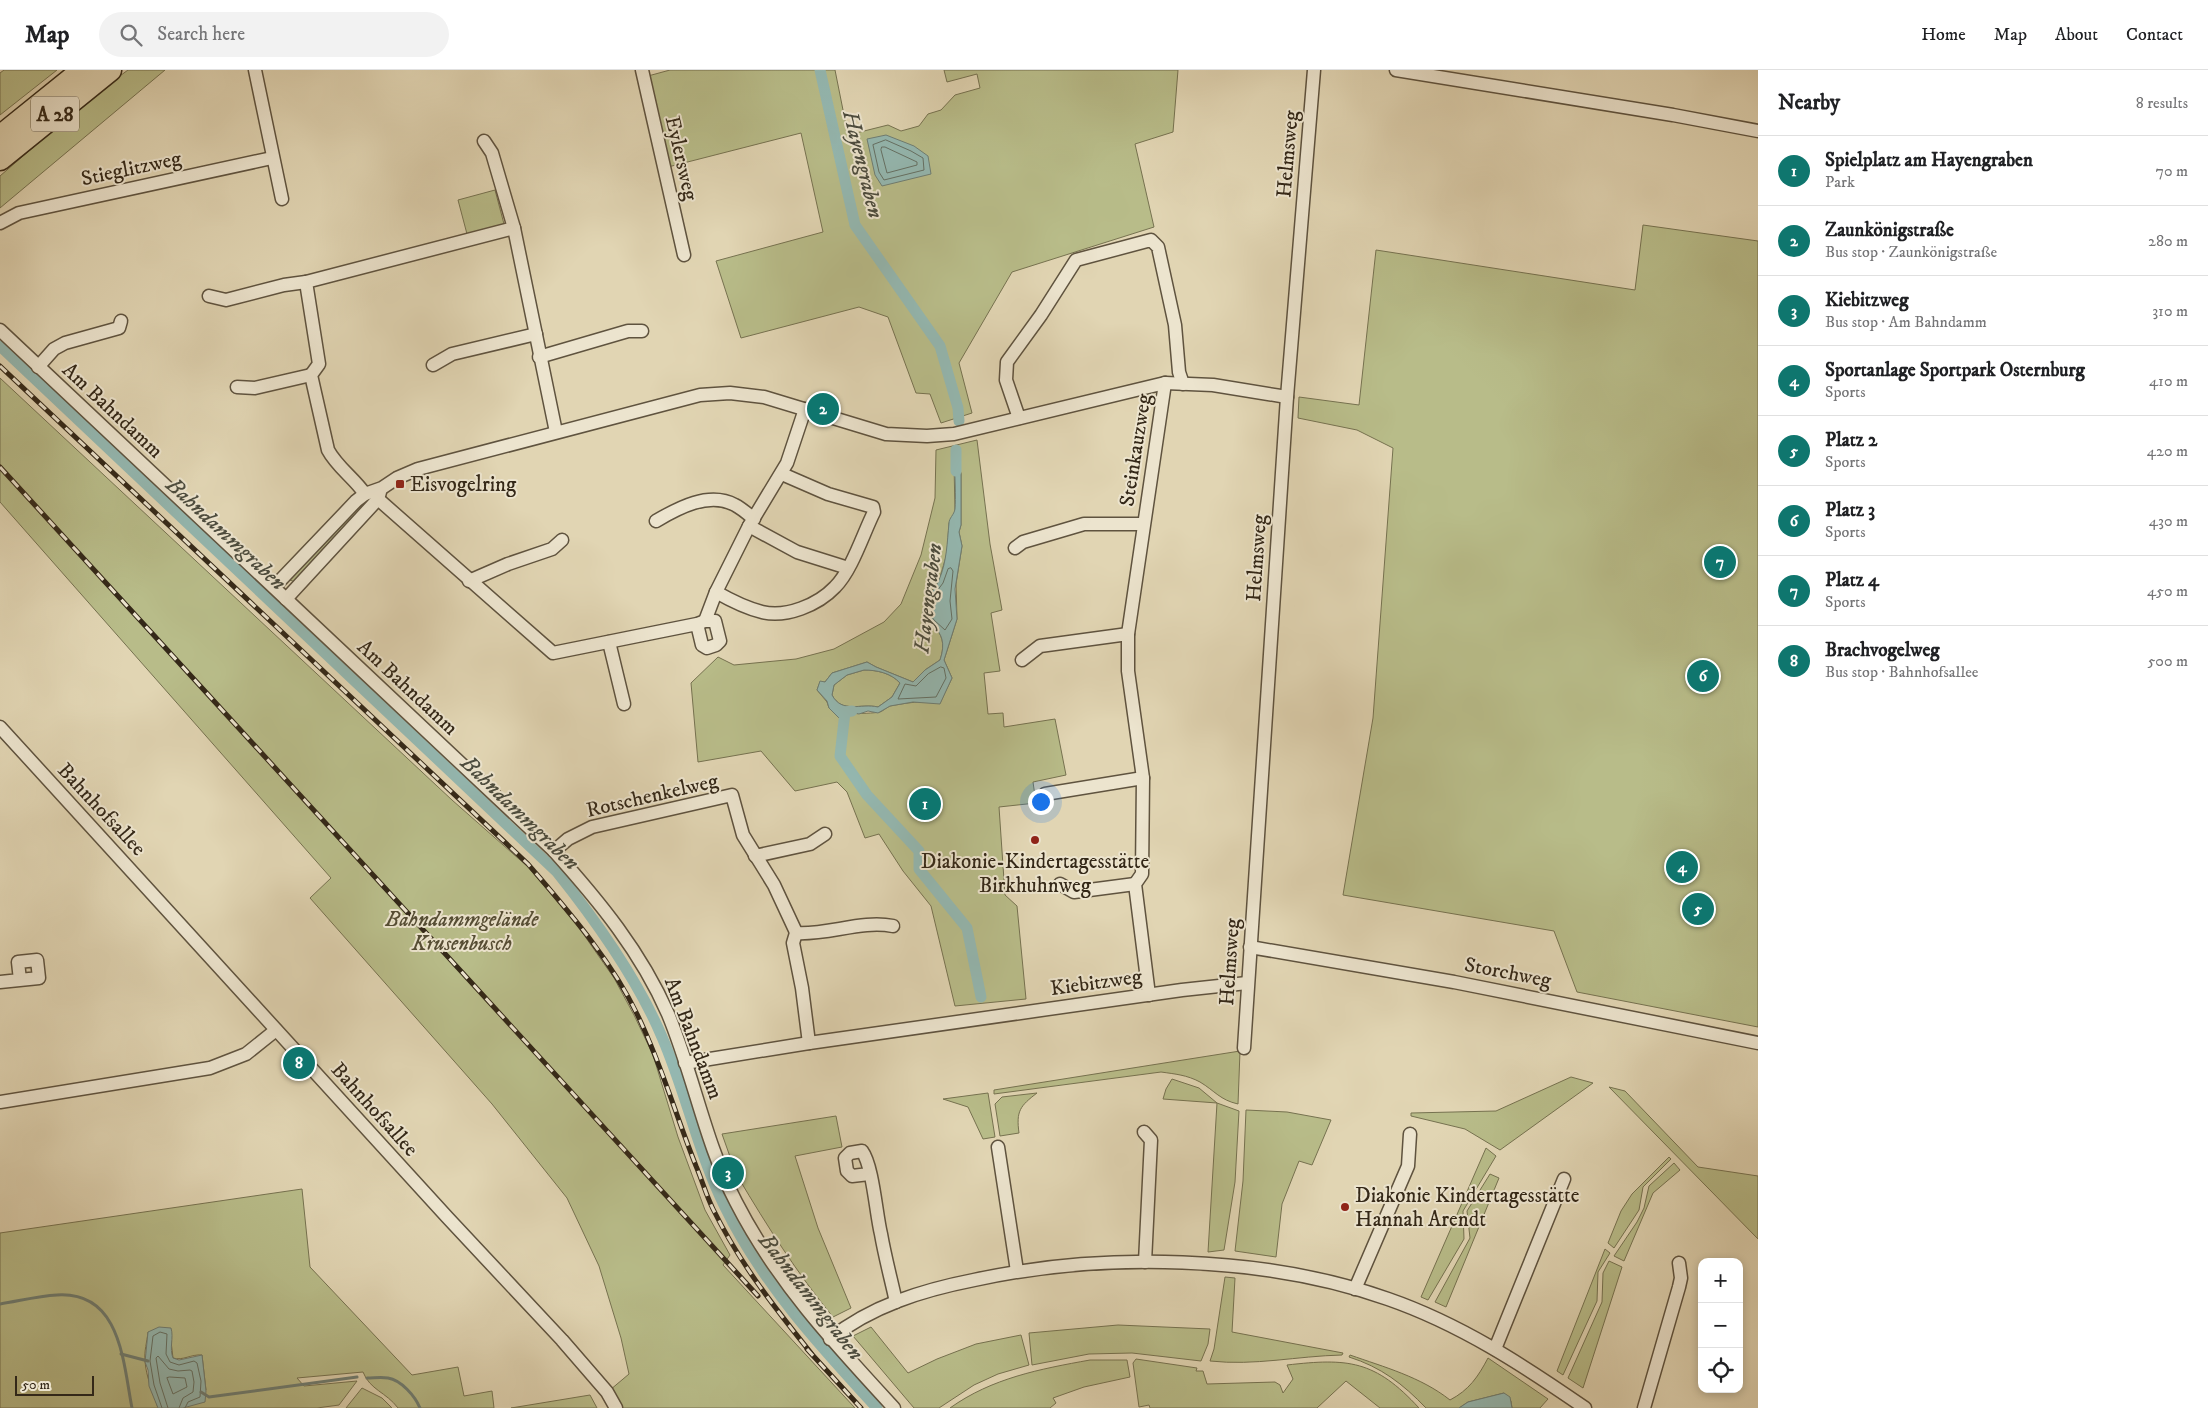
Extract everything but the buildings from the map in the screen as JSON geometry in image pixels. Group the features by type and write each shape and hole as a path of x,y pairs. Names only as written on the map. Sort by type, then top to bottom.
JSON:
{"highway":[{"name":"A 28","path":"0,137 82,70"},
{"name":"A 28","path":"0,158 110,70"}],"street":[{"path":"255,70 282,199"},
{"name":"Eylersweg","path":"642,70 684,255"},
{"name":"Helmsweg","path":"1244,1048 1287,397 1314,70"},
{"path":"1396,70 1673,115 1758,131"},
{"path":"484,141 492,153 514,228 539,357 556,432"},
{"name":"Stieglitzweg","path":"0,222 19,213 272,158"},
{"path":"209,296 226,300 284,285 306,282 514,228"},
{"path":"1018,418 1006,380 1007,362 1041,315 1076,260 1151,240 1158,247 1175,326 1179,372 1183,384"},
{"path":"306,282 318,364 312,375 328,450 334,460 359,485 365,494"},
{"name":"Am Bahndamm","path":"38,367 54,349 119,328 121,321"},
{"name":"Am Bahndamm","path":"0,330 554,851 597,899 618,926 649,977 668,1015 715,1155 735,1202 783,1280 830,1339 894,1408"},
{"path":"539,357 628,331 642,331"},
{"path":"433,365 452,354 536,334"},
{"path":"237,387 254,388 312,375"},
{"path":"286,599 380,494 397,478 418,468 700,395 730,393 764,397 886,434 908,436 954,434 1165,383 1213,385 1287,397"},
{"name":"Steinkauzweg","path":"1135,884 1142,874 1143,778 1128,671 1128,634 1165,383"},
{"path":"274,587 365,494 380,494 469,581 553,653 701,622 752,523 782,474 805,409"},
{"path":"716,592 734,602 762,612 784,613 814,604 836,587 848,568 874,512 873,507 828,494 782,474"},
{"path":"656,521 674,511 710,499 734,504 752,523 797,552 848,568"},
{"name":"Steinkauzweg","path":"1015,548 1023,542 1084,524 1143,524"},
{"path":"469,581 508,564 552,549 562,540"},
{"path":"1022,660 1040,646 1128,634"},
{"path":"609,642 624,704"},
{"name":"Bahnhofsallee","path":"0,727 562,1340 607,1392 616,1408"},
{"path":"1045,794 1143,778"},
{"name":"Rotschenkelweg","path":"554,851 568,839 592,827 732,795 743,835 786,907 796,934 793,943 802,988 809,1043"},
{"path":"755,856 810,844 825,834"},
{"path":"1060,884 1074,892 1135,884 1149,995"},
{"path":"796,934 808,934 877,923 893,926"},
{"name":"Storchweg","path":"1250,947 1463,983 1758,1043"},
{"path":"0,982 20,980"},
{"name":"Kiebitzweg","path":"685,1063 809,1043 1247,983"},
{"path":"0,1102 210,1068 246,1054 276,1030"},
{"path":"1144,1132 1151,1140 1145,1262"},
{"path":"1355,1289 1408,1166 1410,1134"},
{"path":"998,1148 1017,1271"},
{"path":"869,1174 896,1302"},
{"path":"1495,1349 1564,1179"},
{"path":"830,1339 852,1323 896,1302 930,1290 1017,1271 1075,1265 1188,1262 1277,1272 1355,1289 1408,1306 1459,1329 1495,1349 1585,1408"},
{"path":"1644,1408 1679,1287 1681,1278 1679,1263"}],"green space":[{"path":"4,70 57,70 0,115 0,73"},
{"path":"128,70 165,70 0,208 0,176 90,98"},
{"path":"670,70 835,70 848,135 888,125 901,131 919,126 928,114 941,110 955,95 980,88 977,74 947,82 944,70 1178,70 1173,132 1135,144 1154,227 1012,272 959,363 972,413 941,423 930,394 916,393 888,317 859,307 741,338 716,261 823,232 801,133 668,167 648,76"},
{"path":"495,190 504,224 467,234 458,200"},
{"path":"1643,225 1758,241 1758,1027 1577,992 1554,931 1343,895 1373,718 1393,448 1357,430 1298,418 1299,397 1359,405 1376,250 1635,290"},
{"name":"Bahndammgelände Krusenbusch","path":"0,378 452,800 528,867 577,925 614,978 653,1055 678,1137 705,1210 730,1255 723,1265 855,1408 621,1408 610,1390 629,1374 621,1338 599,1266 567,1198 492,1104 310,898 331,878 0,502"},
{"path":"977,440 990,544 1002,610 991,613 1000,671 984,673 988,714 1003,713 1004,727 1055,719 1066,775 1033,782 1036,803 999,807 1005,895 1017,906 1026,999 955,1006 931,906 903,871 879,834 865,838 847,792 837,782 795,791 761,751 698,762 691,683 718,657 734,665 796,659 834,649 884,622 901,604 921,555 935,498 936,450","holes":["958,458 961,474 961,525 959,532 962,546 956,584 957,619 944,660 952,678 940,703 921,702 896,705 880,712 853,713 842,721 829,708 827,702 817,690 820,682 825,682 832,673 867,662 913,682 925,670 940,660 943,644 941,638 923,610 926,598 939,581 947,553 949,523 955,512 954,463"]},
{"path":"358,505 363,507 295,582 290,580 301,565"},
{"path":"864,670 884,673 900,683 892,697 878,707 852,707 836,701 832,695 834,685 847,675"},
{"path":"1240,1051 1238,1104 1222,1098 1195,1080 1181,1075 1161,1072 994,1094 994,1090"},
{"path":"1571,1077 1593,1083 1500,1150 1465,1129 1411,1116 1411,1113 1496,1111"},
{"path":"1172,1079 1199,1088 1217,1103 1163,1099"},
{"path":"1609,1087 1625,1091 1698,1167 1758,1176 1758,1239"},
{"path":"988,1093 995,1137 983,1139 968,1107 943,1099"},
{"path":"1037,1093 1020,1110 1018,1119 1019,1133 1000,1136 995,1104 1002,1097"},
{"path":"1217,1103 1239,1111 1235,1182 1224,1250 1208,1252"},
{"path":"1246,1110 1287,1112 1331,1120 1312,1165 1299,1161 1282,1204 1276,1257 1235,1251 1243,1181"},
{"path":"836,1116 842,1147 795,1156 818,1228 851,1308 833,1317 771,1231 738,1177 742,1174 738,1166 734,1168 722,1134"},
{"path":"1486,1148 1496,1156 1463,1211 1464,1239 1428,1300 1421,1297"},
{"path":"1669,1157 1671,1159 1643,1187 1639,1210 1614,1248 1608,1243 1621,1211 1632,1194"},
{"path":"1674,1163 1680,1170 1653,1193 1624,1261 1614,1256 1644,1208 1649,1186"},
{"path":"1490,1174 1499,1178 1446,1307 1435,1302 1470,1238 1467,1211"},
{"path":"302,1189 310,1267 412,1375 458,1367 464,1396 492,1391 494,1408 398,1408 370,1383 363,1372 297,1378 304,1386 357,1381 339,1405 317,1408 183,1408 206,1390 202,1355 180,1359 173,1358 171,1341 148,1332 145,1354 146,1367 158,1408 0,1408 0,1233"},
{"path":"1605,1249 1610,1253 1598,1272 1597,1301 1563,1375 1557,1371"},
{"path":"1609,1261 1622,1267 1583,1388 1568,1378 1602,1302 1603,1273"},
{"path":"1225,1277 1235,1278 1232,1332 1343,1353 1342,1355 1260,1362 1210,1361 1214,1349"},
{"path":"1118,1325 1210,1329 1208,1344 1201,1361 1132,1353 1089,1354 1032,1365 1029,1333"},
{"path":"871,1327 908,1373 937,1359 976,1344 1021,1335 1029,1365 998,1374 974,1385 939,1408 914,1408 853,1336"},
{"path":"1350,1355 1415,1379 1450,1400 1463,1392 1481,1371 1488,1358 1548,1399 1540,1408 1512,1408 1511,1401 1504,1393 1468,1402 1459,1408 1426,1408 1391,1377 1361,1361 1349,1357"},
{"path":"1136,1359 1197,1368 1196,1371 1203,1371 1207,1384 1275,1382 1280,1385 1283,1393 1293,1379 1287,1365 1327,1362 1344,1363 1374,1371 1403,1392 1419,1408 1380,1408 1346,1381 1317,1408 1150,1408 1149,1405 1139,1407 1133,1363"},
{"path":"1090,1360 1127,1360 1130,1377 1084,1387 1053,1398 1056,1403 1050,1408 950,1408 983,1389 1017,1376"},
{"path":"362,1388 382,1398 392,1408 346,1408"},
{"path":"590,1395 597,1408 511,1408"}],"water":[{"path":"886,135 914,146 928,156 931,174 882,186 875,175 867,139"},
{"path":"957,456 961,474 961,525 959,532 962,546 955,589 957,619 944,660 952,678 940,704 913,702 890,706 878,713 868,711 859,714 853,713 842,721 829,708 827,701 817,690 820,681 825,682 832,673 867,662 913,682 925,670 940,660 943,648 942,640 939,633 923,615 923,610 926,601 939,580 945,559 949,521 955,509 954,458","holes":["864,670 888,674 900,683 892,697 878,707 852,707 836,701 832,695 834,685 847,675"]},
{"path":"159,1327 171,1328 173,1358 179,1360 202,1355 206,1391 205,1402 183,1408 158,1408 149,1386 148,1370 145,1362 148,1332"},
{"path":"1504,1393 1510,1397 1512,1408 1459,1408 1468,1402"}],"waterway":[{"name":"Hayengraben","path":"820,70 855,225 940,346 958,408 959,421"},
{"name":"Bahndammgraben","path":"0,346 557,872 615,951 641,993 662,1037 707,1165 725,1207 756,1262 794,1313 877,1408"},
{"name":"Hayengraben","path":"956,450 956,471"},
{"name":"Hayengraben","path":"852,711 845,712 840,756 867,795 919,851 919,869 967,928 981,997"},
{"path":"0,1304 57,1295 78,1297 94,1304 106,1317 115,1333 121,1351 132,1408"},
{"path":"121,1354 148,1361"},
{"path":"201,1392 209,1397 357,1377"},
{"path":"367,1378 393,1379 403,1385 420,1408"}],"railway":[{"path":"0,366 528,864 573,917 601,954 637,1014 661,1070 708,1198 723,1229 758,1284 811,1353"},
{"path":"0,467 758,1296"},
{"path":"807,1349 861,1408"}],"place":[{"name":"Zaunkönigstraße","path":"823,409"},
{"name":"Eisvogelring","path":"400,484"},
{"name":"Platz 4","path":"1720,562"},
{"name":"Platz 3","path":"1703,676"},
{"name":"Spielplatz am Hayengraben","path":"925,804"},
{"name":"Diakonie-Kindertagesstätte Birkhuhnweg","path":"1035,840"},
{"name":"Sportanlage Sportpark Osternburg","path":"1682,867"},
{"name":"Platz 2","path":"1698,909"},
{"name":"Brachvogelweg","path":"299,1063"},
{"name":"Kiebitzweg","path":"728,1173"},
{"name":"Diakonie Kindertagesstätte Hannah Arendt","path":"1345,1207"}]}
